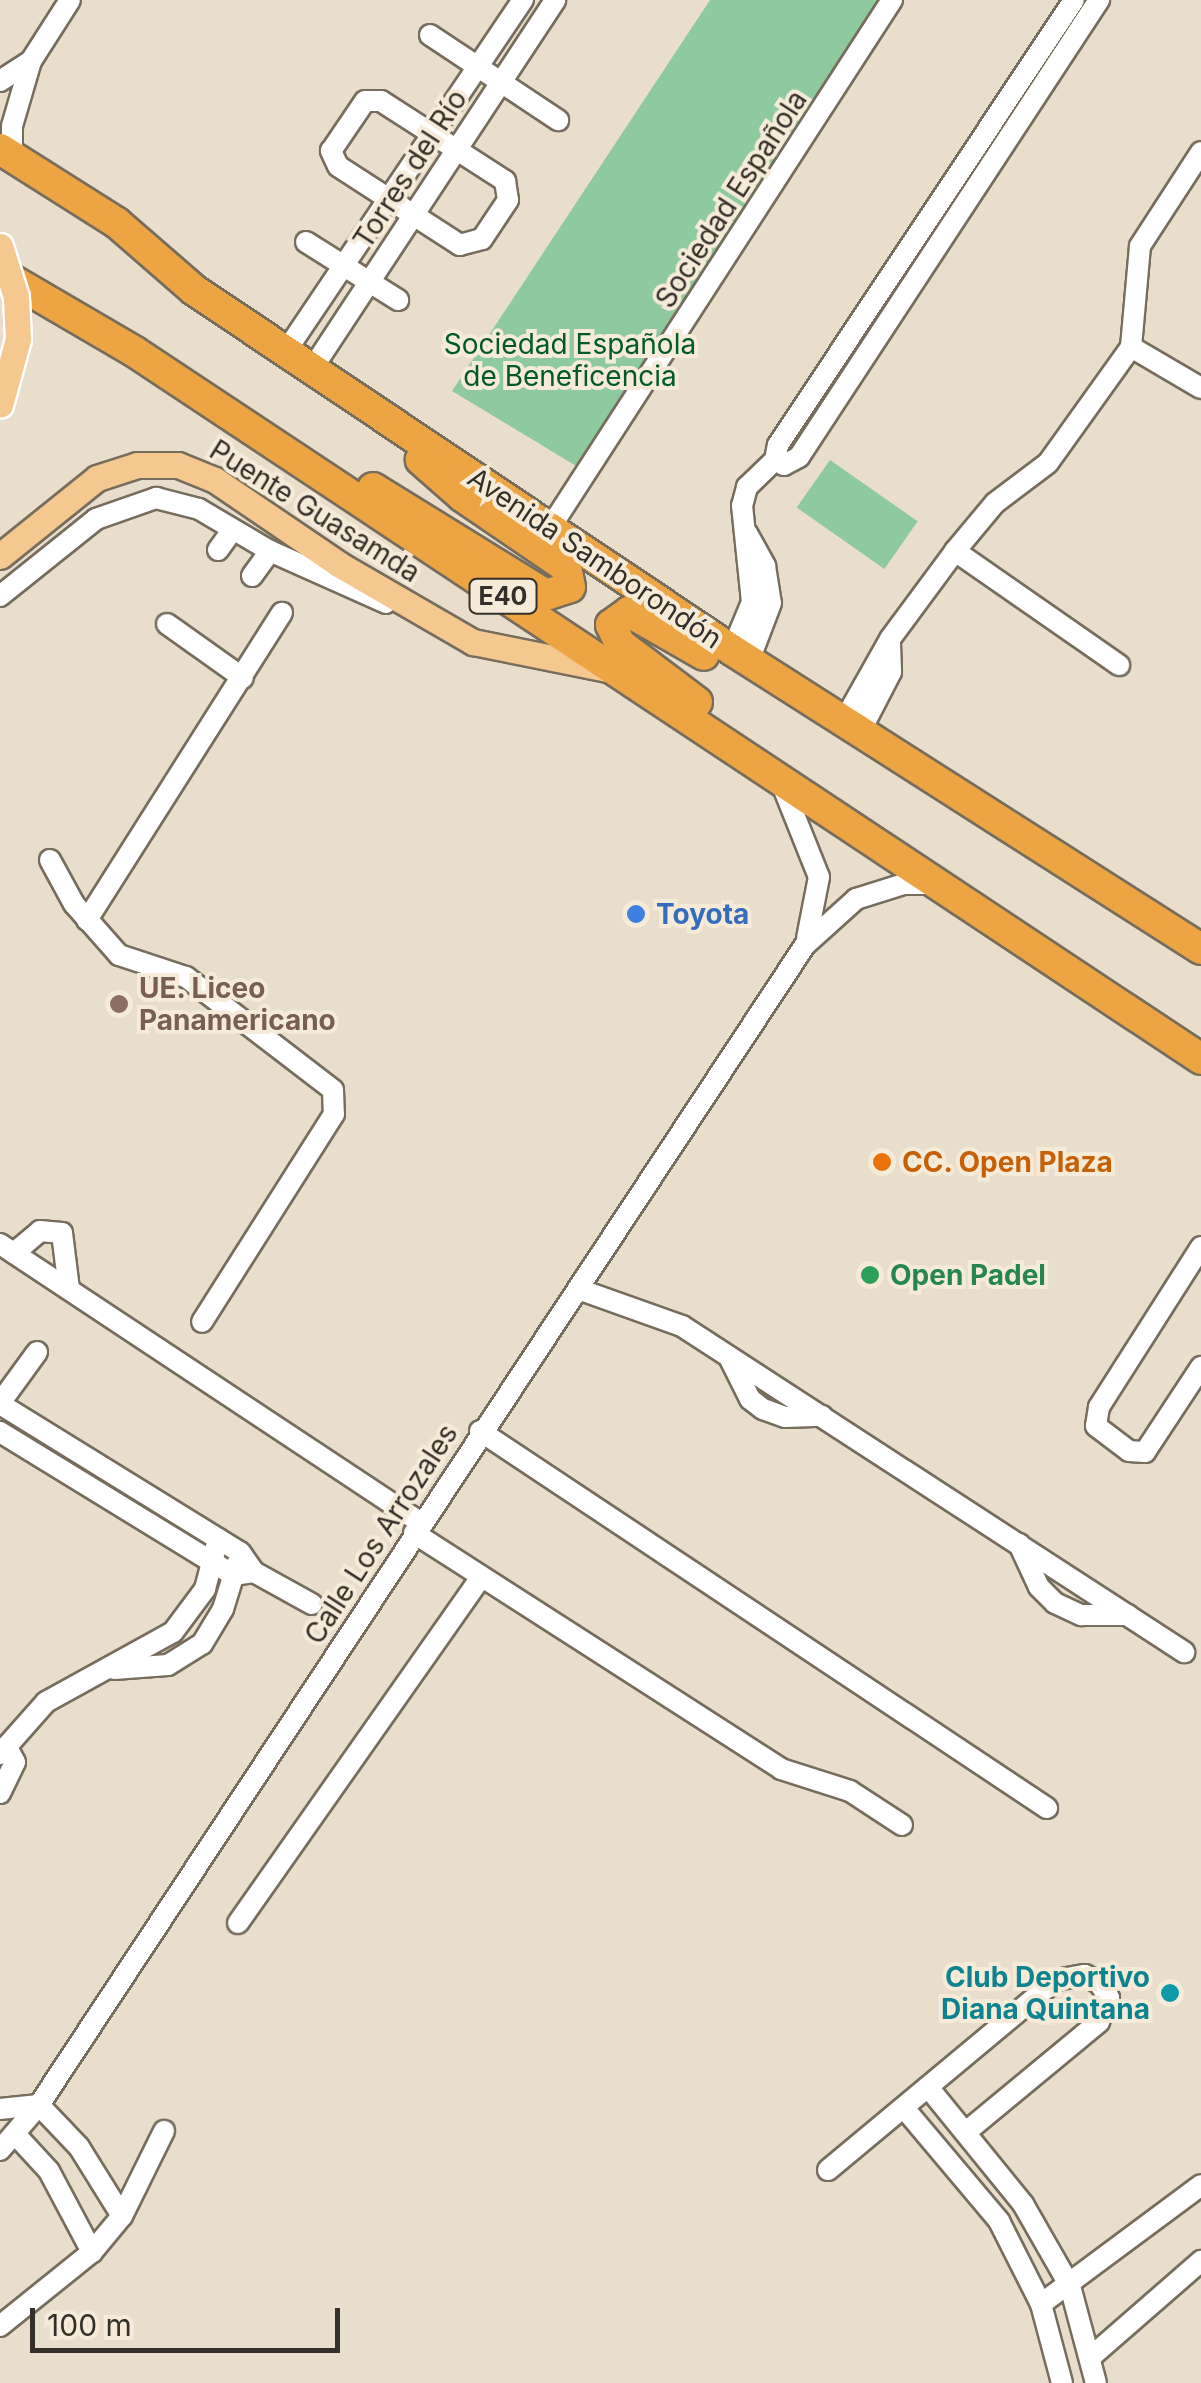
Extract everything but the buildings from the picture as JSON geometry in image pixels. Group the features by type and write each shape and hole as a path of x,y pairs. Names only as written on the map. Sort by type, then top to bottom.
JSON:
{"highway":[{"name":"Avenida Samborondón","path":"6,138 117,223 194,290 740,655 1201,949"},
{"name":"E40","path":"0,273 228,414 1201,1059"},
{"path":"228,414 383,493 546,596 570,587 566,566 462,496 338,386"},
{"path":"740,655 711,658 629,612 611,625 620,644 740,734 780,779"}],"main road":[{"path":"0,246 16,297 18,339 0,405"},
{"name":"Puente Guasamda","path":"0,556 97,478 136,465 178,465 215,480 340,565 474,642 616,671"}],"street":[{"path":"6,138 30,60 70,0"},
{"name":"Torres del Río","path":"286,351 523,0"},
{"name":"Torres del Río","path":"312,369 555,0"},
{"name":"Sociedad Española","path":"550,528 892,0"},
{"path":"740,655 752,602 746,487 775,460 778,444 1074,0"},
{"path":"775,460 784,465 799,457 1096,2"},
{"path":"430,35 558,120"},
{"path":"1037,55 1055,68"},
{"path":"0,81 30,60"},
{"path":"373,99 455,148 510,190 482,240 460,245 338,166 331,151 365,100 373,99"},
{"path":"992,121 1012,133"},
{"path":"852,726 891,672 890,639 995,503 1048,463 1132,348 1140,246 1201,152"},
{"path":"306,242 398,300"},
{"path":"910,246 929,260"},
{"path":"1132,348 1201,388"},
{"path":"832,364 852,377"},
{"path":"0,596 96,519 136,500 176,499 270,551 474,642"},
{"path":"218,550 232,531"},
{"path":"252,576 270,551"},
{"path":"956,551 1119,665"},
{"path":"87,920 282,613"},
{"path":"167,624 242,678"},
{"name":"Calle Los Arrozales","path":"780,779 819,877 805,945"},
{"path":"50,860 87,920 119,955 186,978 332,1090 334,1114 202,1322"},
{"name":"Calle Los Arrozales","path":"0,2150 39,2105 805,945 856,899 904,884 934,884"},
{"path":"69,1289 62,1233 40,1231 7,1248 418,1528 481,1577 781,1769 850,1791 902,1826"},
{"path":"1201,1247 1100,1407 1096,1426 1128,1451 1145,1452 1201,1367"},
{"path":"578,1289 655,1313 728,1355 1184,1652"},
{"path":"37,1352 0,1404 240,1552 244,1573 215,1625 187,1656 168,1666 114,1669"},
{"path":"0,1432 213,1562 312,1604"},
{"path":"480,1432 1048,1808"},
{"path":"104,1496 115,1476"},
{"path":"0,1792 15,1762 3,1750 46,1702 114,1669 173,1632 194,1611 218,1539"},
{"path":"1019,1544 1039,1587 1055,1603 1081,1616 1128,1615"},
{"path":"238,1923 481,1577"},
{"path":"828,2170 1056,1980 1085,1975 1099,1983 1109,1998 1100,2022 966,2132"},
{"path":"928,2087 1023,2204 1070,2286 1092,2356 1096,2383"},
{"path":"0,2109 39,2105 78,2147 122,2216"},
{"path":"904,2108 999,2221 1041,2304 1062,2383"},
{"path":"0,2326 92,2252 122,2216 164,2131"},
{"path":"15,2134 50,2172 92,2252"},
{"path":"1041,2304 1201,2184"},
{"path":"1092,2356 1201,2261"}],"green space":[{"name":"Sociedad Española de Beneficencia","path":"710,0 903,0 591,475 452,391"},
{"path":"830,460 918,521 884,569 797,508"}],"place":[{"name":"Toyota","path":"636,914"},
{"name":"UE. Liceo Panamericano","path":"119,1004"},
{"name":"CC. Open Plaza","path":"882,1162"},
{"name":"Open Padel","path":"870,1275"},
{"name":"Club Deportivo Diana Quintana","path":"1170,1993"}]}
